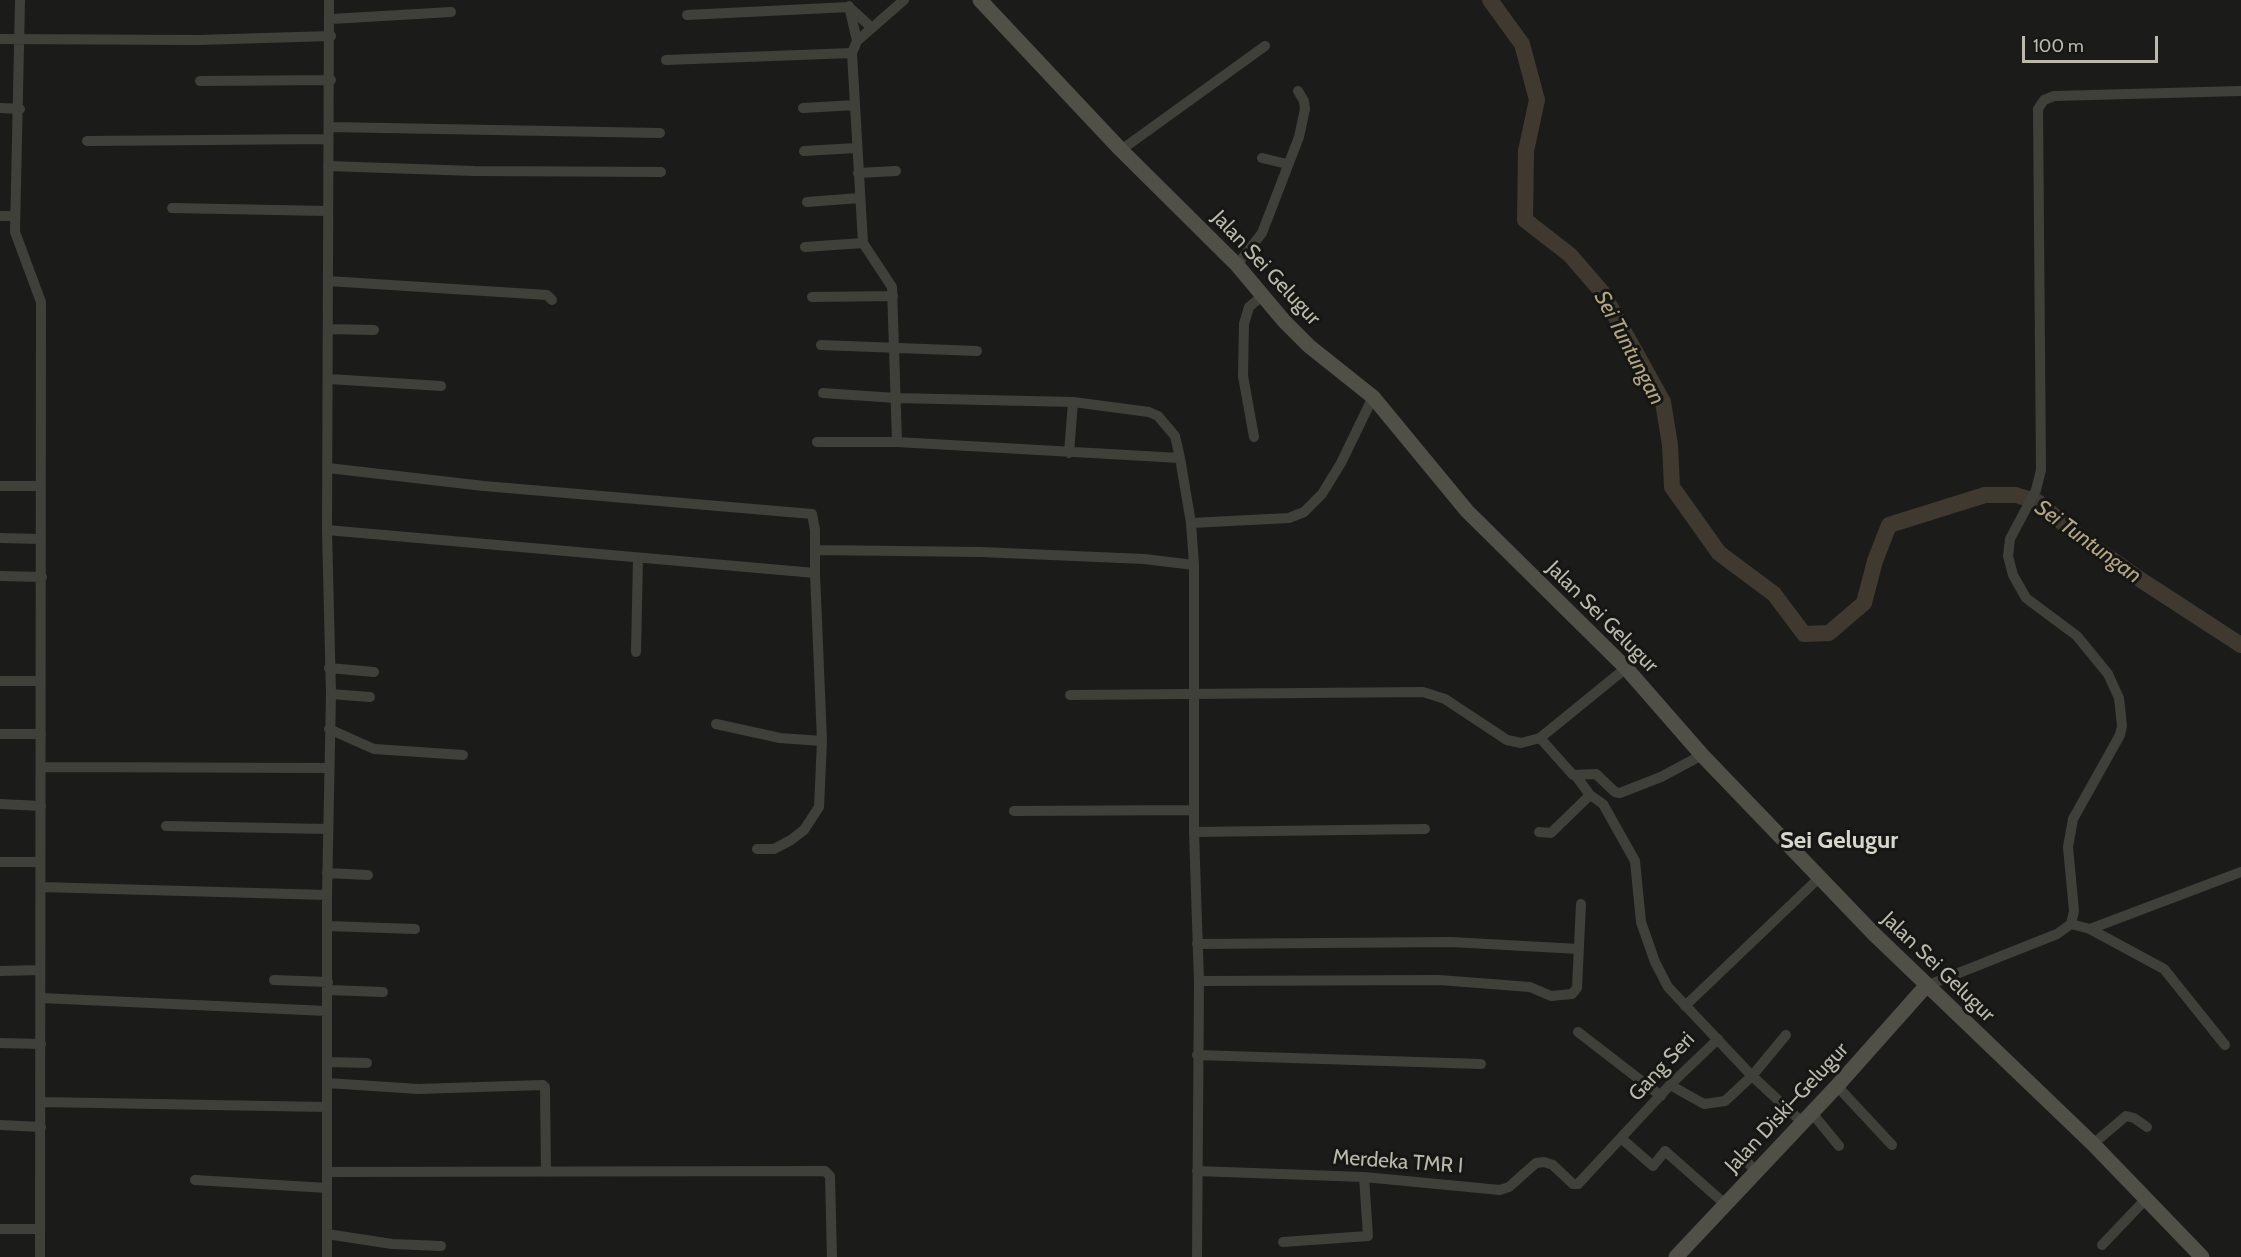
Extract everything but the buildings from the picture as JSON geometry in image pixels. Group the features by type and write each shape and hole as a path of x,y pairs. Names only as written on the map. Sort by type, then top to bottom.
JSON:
{"main road":[{"name":"Jalan Sei Gelugur","path":"980,0 1121,150 1237,265 1262,296 1309,346 1373,397 1467,511 1626,668 1701,755 1820,878 1926,986 2093,1144 2202,1257"},
{"name":"Jalan Diski–Gelugur","path":"1676,1257 1837,1086 1926,986"}],"street":[{"path":"20,0 20,109 14,216 17,241 41,302 40,1257"},
{"path":"327,1257 327,873 331,694 327,530 329,329 327,211 331,80 329,0"},
{"path":"897,442 891,282 863,243 852,53 857,41 904,0"},
{"path":"687,15 846,3 872,28"},
{"path":"846,3 857,41"},
{"path":"331,19 451,12"},
{"path":"0,39 198,40 331,36"},
{"path":"1121,150 1265,46"},
{"path":"666,60 852,53"},
{"path":"200,81 331,80"},
{"path":"1237,265 1262,233 1299,137 1305,109 1304,101 1298,91"},
{"path":"1926,986 2057,934 2071,924 2074,911 2068,847 2070,831 2077,809 2120,735 2119,698 2108,674 2077,636 2022,592 2013,575 2008,556 2013,532 2036,490 2041,470 2036,126 2041,104 2050,96 2062,95 2241,91"},
{"path":"803,108 855,105"},
{"path":"0,108 20,109"},
{"path":"329,127 660,133"},
{"path":"87,141 328,139"},
{"path":"804,151 856,148"},
{"path":"1262,158 1287,164"},
{"path":"328,165 474,171 661,172"},
{"path":"858,173 896,171"},
{"path":"807,202 859,198"},
{"path":"172,208 327,211"},
{"path":"0,216 14,216"},
{"path":"805,248 863,243"},
{"path":"328,281 547,295 552,300"},
{"path":"812,297 892,296"},
{"path":"1254,437 1242,376 1244,324 1249,307 1262,296"},
{"path":"329,329 374,330"},
{"path":"821,345 895,346 977,351"},
{"path":"329,379 441,386"},
{"path":"823,393 896,398 1073,402 1149,412 1158,416 1175,436 1191,523 1194,565 1194,832 1199,981 1197,1257"},
{"path":"1191,523 1289,518 1304,512 1322,494 1341,462 1373,397"},
{"path":"1069,453 1073,402"},
{"path":"817,442 897,442 1180,458"},
{"path":"328,468 484,486 808,512 814,519 814,573 822,741 817,812 804,830 791,840 774,849 757,849"},
{"path":"0,486 41,486"},
{"path":"327,530 814,573"},
{"path":"0,538 41,539"},
{"path":"815,550 981,552 1144,560 1194,565"},
{"path":"636,652 638,559"},
{"path":"0,576 42,577"},
{"path":"329,668 374,672"},
{"path":"1070,695 1194,692 1423,692 1445,699 1507,740 1521,743 1540,738 1626,668"},
{"path":"0,681 40,681"},
{"path":"331,694 370,698"},
{"path":"716,724 780,738 822,741"},
{"path":"329,729 374,749 463,755"},
{"path":"0,734 41,734"},
{"path":"1540,738 1576,776 1590,795 1603,804 1635,861 1641,922 1648,946 1668,987 1718,1039"},
{"path":"1576,776 1596,774 1615,792 1620,793 1661,777 1701,755"},
{"path":"41,767 328,768"},
{"path":"1539,832 1551,833 1590,795"},
{"path":"0,804 41,806"},
{"path":"1014,811 1194,810"},
{"path":"166,826 328,829"},
{"path":"1194,832 1425,829"},
{"path":"0,862 40,862"},
{"path":"2090,929 2241,872"},
{"path":"327,873 368,875"},
{"path":"1685,1006 1820,878"},
{"path":"41,888 327,895"},
{"path":"1199,981 1486,981 1530,987 1551,996 1572,994 1576,988 1581,904"},
{"path":"2071,924 2090,929 2164,969 2225,1045"},
{"path":"327,926 415,929"},
{"path":"1197,944 1451,942 1578,948"},
{"path":"0,971 40,970"},
{"path":"274,980 383,992"},
{"path":"41,998 327,1011"},
{"path":"1578,1032 1661,1096"},
{"path":"1670,1085 1695,1101 1711,1105 1725,1101 1752,1076 1786,1035"},
{"name":"Gang Seri","path":"1578,1184 1670,1085 1718,1039 1752,1076 1839,1146"},
{"path":"0,1043 41,1044"},
{"path":"1197,1056 1481,1064"},
{"path":"327,1062 367,1063"},
{"path":"327,1083 418,1089 543,1085 546,1087 546,1172"},
{"path":"1837,1086 1892,1145"},
{"path":"41,1102 327,1107"},
{"path":"2093,1144 2122,1117 2134,1118 2147,1127"},
{"path":"0,1125 41,1127"},
{"path":"1622,1139 1653,1166 1665,1151 1725,1204"},
{"path":"1743,1158 1757,1172"},
{"name":"Merdeka TMR I","path":"1197,1171 1364,1177 1500,1191 1509,1187 1536,1163 1544,1162 1553,1165 1573,1184 1578,1184"},
{"path":"328,1172 825,1171 830,1176 832,1257"},
{"path":"1283,1242 1368,1236 1364,1177"},
{"path":"195,1180 327,1188"},
{"path":"2102,1245 2145,1200"},
{"path":"0,1229 40,1229"},
{"path":"327,1234 392,1244 441,1246"}],"waterway":[{"name":"Sei Tuntungan","path":"1490,0 1522,44 1537,100 1526,151 1525,220 1570,255 1602,292 1663,402 1670,445 1672,487 1719,553 1774,594 1804,634 1829,633 1864,603 1875,561 1889,525 1985,495 2016,495 2038,502 2077,535 2241,645"}],"district":[{"name":"Sei Gelugur","path":"1839,841"}]}
